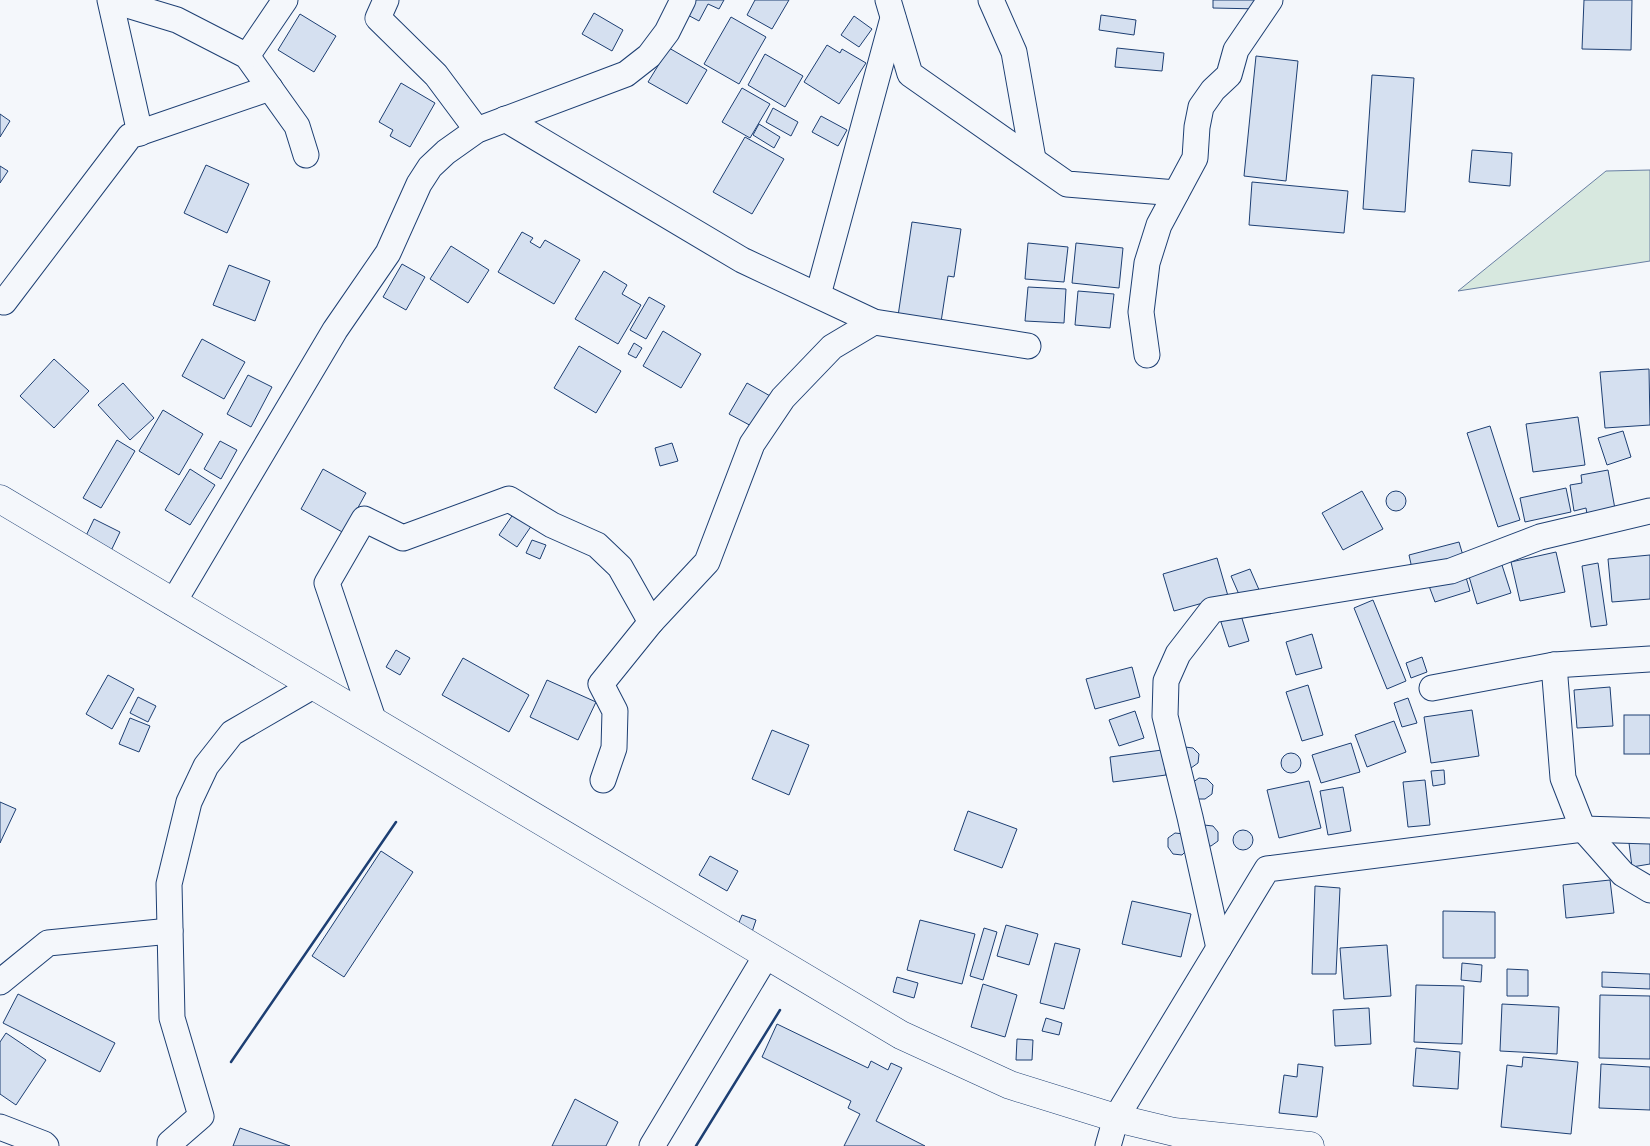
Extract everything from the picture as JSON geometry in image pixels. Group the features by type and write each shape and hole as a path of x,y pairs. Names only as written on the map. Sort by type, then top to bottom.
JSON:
{"street":[{"path":"140,133 110,0 177,20 248,56 296,126 306,155"},
{"path":"248,56 285,0"},
{"path":"386,0 378,18 436,75 477,130"},
{"path":"173,602 335,330 388,253 419,184 430,167 446,152 477,130 626,74 649,56 667,32 682,0"},
{"path":"991,0 1014,52 1033,160"},
{"path":"1147,355 1141,312 1146,263 1159,226 1195,158 1197,127 1201,107 1213,90 1229,75 1236,50 1270,0"},
{"path":"818,295 891,9"},
{"path":"891,9 910,74 1067,184 1176,193"},
{"path":"1,301 130,136 270,88"},
{"path":"505,119 742,260 874,322 1028,346"},
{"path":"603,780 614,748 615,711 601,684 650,622 707,562 752,444 783,398 832,347 874,322"},
{"path":"0,499 901,1035 1010,1085 1116,1118 1174,1132 1297,1145"},
{"path":"374,722 327,582 364,519 403,538 509,499 552,525 597,545 620,568 650,622"},
{"path":"1219,948 1165,716 1166,681 1178,654 1212,610 1450,571 1540,537 1650,511"},
{"path":"1432,688 1554,665 1650,659"},
{"path":"1554,665 1563,778 1583,830 1623,874 1650,890"},
{"path":"170,1146 170,1143 201,1116 172,1018 169,884 189,802 206,766 232,732 313,686"},
{"path":"1108,1146 1116,1118 1267,870 1583,830 1650,831"},
{"path":"0,982 48,943 170,931"},
{"path":"652,1146 766,956"},
{"path":"0,1127 46,1146"}],"shaded area":[{"path":"1650,170 1650,261 1458,291 1606,171"}],"building":[{"path":"691,0 724,0 719,9 708,4 699,21 684,13"},
{"path":"755,0 789,0 772,29 747,15"},
{"path":"1213,0 1260,0 1260,9 1213,8"},
{"path":"1584,0 1632,0 1631,50 1582,49"},
{"path":"594,13 623,30 612,51 582,34"},
{"path":"300,14 336,36 314,72 278,50"},
{"path":"1101,15 1136,20 1134,35 1099,30"},
{"path":"854,16 872,29 859,47 841,35"},
{"path":"731,17 766,37 739,84 704,64"},
{"path":"827,45 840,53 842,49 866,63 839,104 804,82"},
{"path":"669,48 707,70 687,104 648,82"},
{"path":"1117,48 1164,53 1162,71 1115,67"},
{"path":"765,54 803,76 785,107 748,85"},
{"path":"1256,56 1298,61 1286,181 1244,176"},
{"path":"1372,75 1414,78 1405,212 1363,209"},
{"path":"401,83 435,103 410,147 390,136 393,130 379,122"},
{"path":"742,88 770,104 750,138 722,122"},
{"path":"773,108 798,122 791,136 766,122"},
{"path":"0,114 10,121 0,137"},
{"path":"821,116 847,130 838,146 812,132"},
{"path":"759,124 780,137 774,148 753,135"},
{"path":"745,137 784,159 752,214 713,192"},
{"path":"1472,150 1512,153 1510,186 1469,182"},
{"path":"206,165 249,184 227,233 184,213"},
{"path":"0,166 8,171 0,183"},
{"path":"1252,182 1348,191 1344,233 1249,225"},
{"path":"912,222 961,229 954,277 948,276 941,322 898,316"},
{"path":"522,232 533,238 530,242 540,248 545,240 580,260 554,304 498,272"},
{"path":"1028,243 1068,247 1064,282 1025,279"},
{"path":"1076,243 1123,248 1119,288 1072,283"},
{"path":"451,246 489,270 468,303 430,279"},
{"path":"402,264 425,277 406,310 383,297"},
{"path":"229,265 270,281 255,321 213,305"},
{"path":"604,271 627,285 622,294 641,305 618,344 575,319"},
{"path":"1028,287 1066,289 1064,323 1025,321"},
{"path":"1078,291 1114,294 1110,328 1075,325"},
{"path":"649,297 665,306 646,339 630,330"},
{"path":"663,331 701,354 681,388 643,366"},
{"path":"202,339 245,362 224,399 182,376"},
{"path":"634,343 642,348 636,358 628,354"},
{"path":"579,346 621,371 596,413 554,388"},
{"path":"54,359 89,391 54,428 20,396"},
{"path":"1649,369 1650,425 1605,428 1600,372"},
{"path":"248,375 272,387 251,427 227,414"},
{"path":"123,383 154,418 130,440 98,405"},
{"path":"747,383 772,397 755,428 729,414"},
{"path":"163,410 203,434 179,475 139,451"},
{"path":"1578,417 1585,465 1533,472 1526,424"},
{"path":"1490,426 1520,520 1498,527 1467,433"},
{"path":"1623,431 1631,457 1607,465 1598,438"},
{"path":"117,440 135,451 101,508 83,498"},
{"path":"220,441 237,450 221,479 204,469"},
{"path":"672,443 678,461 660,466 655,448"},
{"path":"190,469 215,485 190,525 165,510"},
{"path":"323,469 366,493 344,533 301,509"},
{"path":"1608,470 1615,509 1587,514 1586,508 1574,511 1570,485 1582,483 1581,475"},
{"path":"1566,488 1571,512 1525,522 1520,498"},
{"path":"1362,491 1383,529 1343,550 1322,513"},
{"path":"1396,491 1403,494 1406,501 1403,508 1396,511 1389,508 1386,501 1389,494"},
{"path":"516,510 534,522 517,547 499,535"},
{"path":"94,519 120,532 110,553 84,540"},
{"path":"532,540 546,545 540,559 526,553"},
{"path":"1459,542 1464,559 1413,573 1409,555"},
{"path":"1556,552 1565,592 1520,601 1511,562"},
{"path":"1650,555 1650,599 1612,602 1608,559"},
{"path":"1217,558 1228,596 1174,611 1163,574"},
{"path":"1501,562 1511,593 1477,604 1468,573"},
{"path":"1598,563 1607,625 1591,627 1582,566"},
{"path":"1250,569 1260,592 1241,599 1231,576"},
{"path":"1465,574 1470,591 1435,602 1429,586"},
{"path":"1373,600 1406,681 1387,689 1354,608"},
{"path":"1240,612 1249,641 1229,647 1220,619"},
{"path":"1312,634 1322,668 1296,675 1286,642"},
{"path":"396,650 410,658 400,675 386,667"},
{"path":"1422,657 1427,672 1411,678 1406,663"},
{"path":"463,658 529,695 509,732 442,695"},
{"path":"1132,667 1140,697 1095,709 1086,679"},
{"path":"108,675 134,689 112,729 86,714"},
{"path":"547,680 596,702 578,740 530,717"},
{"path":"1308,685 1323,735 1302,741 1286,692"},
{"path":"1610,687 1613,726 1577,728 1574,690"},
{"path":"138,697 156,706 148,722 130,713"},
{"path":"1408,698 1417,723 1402,727 1394,703"},
{"path":"1472,710 1479,756 1431,763 1424,717"},
{"path":"1135,711 1144,738 1119,746 1109,720"},
{"path":"1624,715 1650,715 1650,754 1624,754"},
{"path":"130,718 150,726 139,752 119,744"},
{"path":"1394,721 1406,752 1367,767 1355,735"},
{"path":"772,730 809,745 789,795 752,779"},
{"path":"1351,743 1360,772 1321,783 1312,755"},
{"path":"1185,747 1193,748 1199,754 1198,763 1191,768 1183,767"},
{"path":"1162,750 1166,775 1113,782 1110,757"},
{"path":"1291,753 1298,756 1301,763 1298,770 1291,773 1284,770 1281,763 1284,756"},
{"path":"1444,770 1445,784 1433,786 1431,771"},
{"path":"1199,778 1207,779 1213,785 1212,794 1205,799 1197,799 1192,783"},
{"path":"1425,780 1430,825 1408,827 1403,782"},
{"path":"1309,781 1321,828 1279,838 1267,790"},
{"path":"1343,787 1351,831 1328,835 1320,791"},
{"path":"0,802 16,809 0,843"},
{"path":"968,811 1017,829 1002,868 954,850"},
{"path":"1204,825 1213,826 1218,832 1218,841 1211,846 1202,845"},
{"path":"1243,830 1250,833 1253,840 1250,847 1243,850 1236,847 1233,840 1236,833"},
{"path":"1175,833 1184,834 1188,849 1182,855 1173,854 1168,847 1168,838"},
{"path":"1650,840 1650,864 1632,867 1629,843"},
{"path":"381,851 413,872 344,977 312,956"},
{"path":"710,856 738,871 727,891 699,875"},
{"path":"1610,880 1614,913 1566,918 1563,885"},
{"path":"1315,886 1340,888 1336,974 1312,974"},
{"path":"1132,901 1191,914 1181,957 1122,944"},
{"path":"1443,911 1495,912 1495,958 1443,958"},
{"path":"742,915 756,920 751,935 736,930"},
{"path":"920,920 975,934 962,984 907,970"},
{"path":"1006,925 1038,934 1029,965 997,956"},
{"path":"984,928 997,932 983,980 970,976"},
{"path":"1055,943 1080,949 1064,1009 1040,1003"},
{"path":"1387,945 1391,996 1344,999 1340,948"},
{"path":"1462,963 1482,965 1481,982 1461,980"},
{"path":"1507,969 1528,970 1528,996 1507,996"},
{"path":"1602,972 1650,974 1650,989 1602,987"},
{"path":"897,977 918,983 914,998 893,992"},
{"path":"983,984 1017,995 1005,1037 971,1027"},
{"path":"1416,985 1464,986 1462,1044 1414,1042"},
{"path":"18,994 115,1043 100,1072 3,1023"},
{"path":"1600,995 1650,996 1650,1059 1599,1058"},
{"path":"1502,1004 1559,1007 1557,1054 1500,1051"},
{"path":"1369,1008 1371,1044 1335,1046 1333,1010"},
{"path":"1046,1018 1062,1023 1059,1035 1042,1031"},
{"path":"777,1024 868,1068 871,1061 888,1070 891,1063 902,1068 876,1121 925,1146 844,1146 860,1114 848,1108 851,1101 762,1057"},
{"path":"6,1033 46,1060 16,1105 0,1094 0,1042"},
{"path":"1017,1039 1033,1040 1032,1060 1016,1060"},
{"path":"1416,1048 1460,1052 1458,1089 1413,1086"},
{"path":"1523,1057 1578,1062 1571,1134 1501,1127 1507,1065 1522,1067"},
{"path":"1298,1064 1323,1067 1317,1117 1279,1113 1284,1075 1297,1077"},
{"path":"1601,1064 1650,1067 1650,1110 1599,1108"},
{"path":"575,1099 618,1122 606,1146 552,1146"},
{"path":"240,1128 290,1146 233,1146"}],"wall":[{"path":"231,1062 396,822"},
{"path":"696,1146 780,1010"}]}
